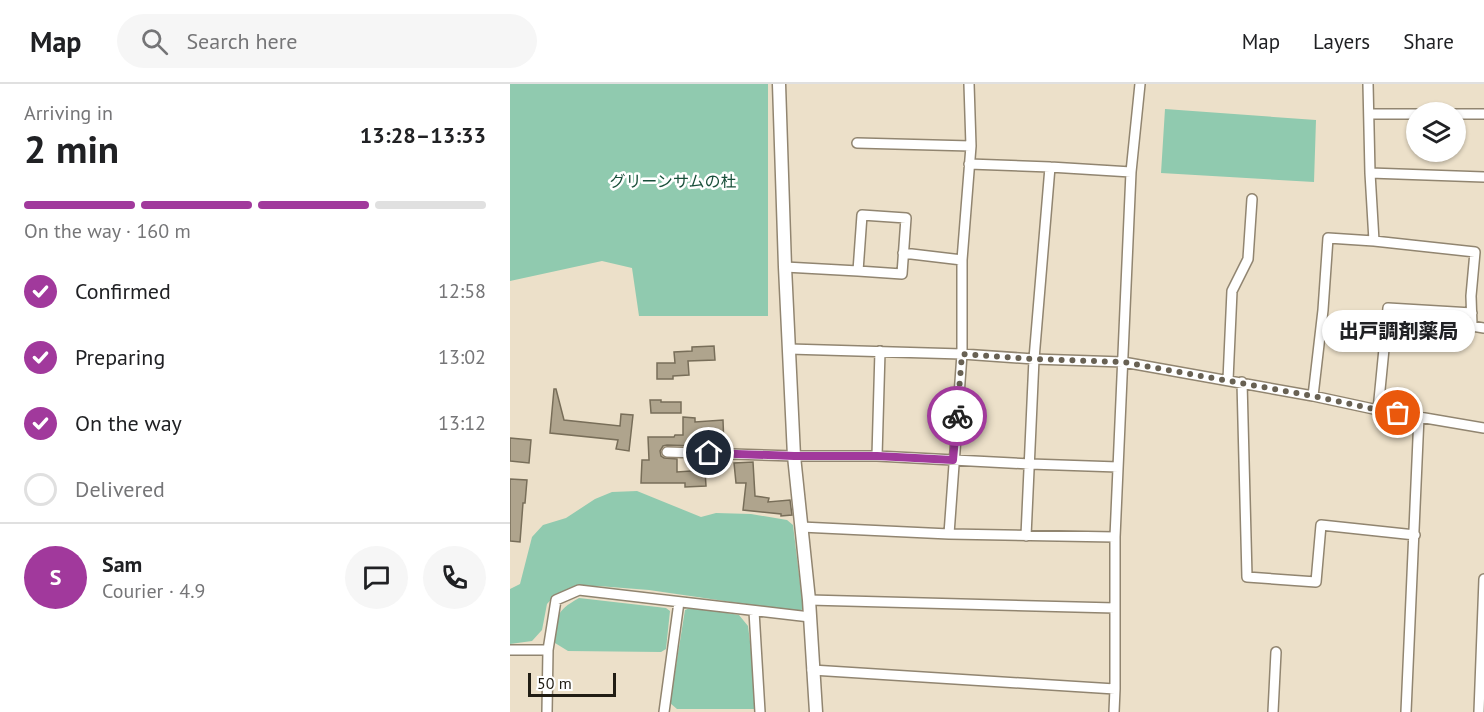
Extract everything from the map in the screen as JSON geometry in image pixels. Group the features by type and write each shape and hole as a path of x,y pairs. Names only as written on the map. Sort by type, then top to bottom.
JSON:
{"street":[{"path":"779,84 794,456 810,617 816,712"},
{"path":"948,534 962,354 962,260 971,146 969,84"},
{"path":"1114,712 1115,537 1131,172 1140,84"},
{"path":"1368,84 1374,241"},
{"path":"1369,114 1406,114"},
{"path":"1466,114 1484,114"},
{"path":"856,143 971,146"},
{"path":"969,164 1131,172"},
{"path":"1026,536 1034,359 1050,167"},
{"path":"1370,173 1484,177"},
{"path":"1228,380 1232,291 1248,259 1252,199"},
{"path":"785,267 902,274 906,218 862,215 858,271"},
{"path":"1313,396 1328,238 1474,252 1471,296 1472,326 1484,328"},
{"path":"903,253 962,260"},
{"path":"1378,410 1388,308 1472,313"},
{"path":"789,349 1123,362 1484,428"},
{"path":"877,456 880,351"},
{"path":"1242,382 1246,577 1316,582 1321,525 1415,535"},
{"path":"1406,712 1419,416"},
{"path":"667,452 877,456 1118,467"},
{"path":"801,526 948,534 1115,537"},
{"path":"1479,712 1484,579"},
{"path":"548,712 548,650 556,600 579,590 810,617"},
{"path":"808,600 1115,608"},
{"path":"664,712 679,602"},
{"path":"754,610 760,712"},
{"path":"510,650 548,650"},
{"path":"1273,712 1276,652"},
{"path":"812,670 1115,688"}],"green space":[{"name":"グリーンサムの杜","path":"510,84 768,84 768,316 639,316 632,268 602,261 510,281"},
{"path":"1165,109 1316,120 1314,182 1161,173"},
{"path":"637,491 701,517 716,513 751,514 787,520 793,525 803,608 800,612 649,590 598,586 574,587 556,594 547,604 542,630 532,641 510,644 510,589 520,584 532,537 543,525 566,518 595,499 612,492"},
{"path":"579,598 666,608 670,611 666,649 661,652 568,651 555,643 558,616 565,607"},
{"path":"692,607 739,615 748,626 758,705 756,709 677,709 670,703 685,610"}],"building":[{"path":"714,346 715,360 688,361 689,375 673,376 673,379 657,379 657,363 675,363 674,352 692,351 692,347"},
{"path":"554,389 556,389 564,420 620,426 621,414 633,415 629,451 616,449 618,440 550,433"},
{"path":"650,400 681,402 681,413 651,413"},
{"path":"683,417 695,418 695,422 723,420 724,447 667,445 663,446 660,451 664,458 677,459 677,472 705,470 706,486 685,487 685,483 641,483 642,460 649,460 648,437 683,435"},
{"path":"510,438 531,440 529,463 510,461"},
{"path":"753,462 755,496 769,498 768,502 790,500 792,515 781,516 781,514 743,510 746,483 736,483 734,463"},
{"path":"510,479 527,480 520,542 510,541"}],"way so far":[{"path":"957,416 962,354 1123,362 1242,382 1398,413"}],"place":[{"name":"出戸調剤薬局","path":"1398,413"}],"route":[{"path":"709,453 877,456 953,460 957,416"}]}
